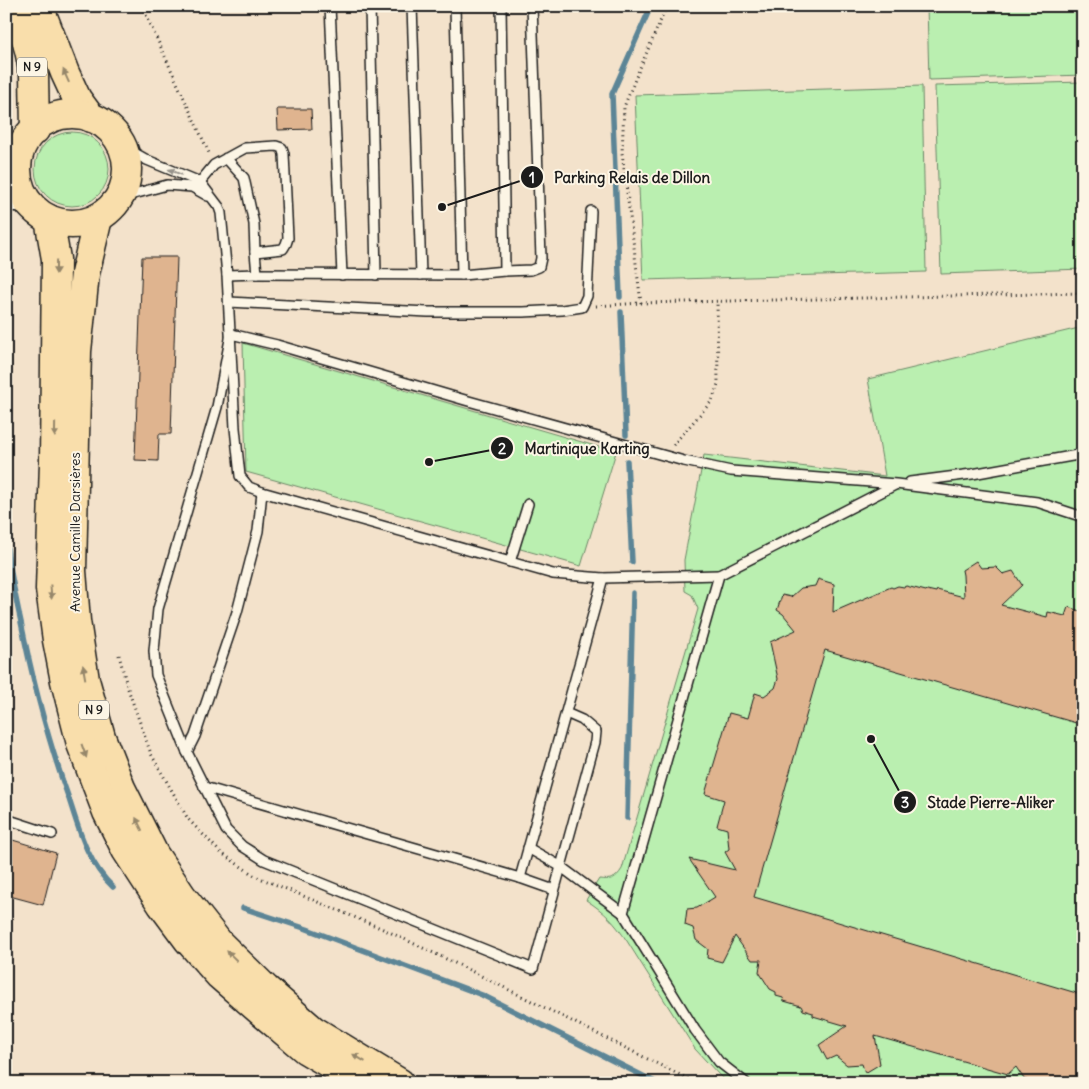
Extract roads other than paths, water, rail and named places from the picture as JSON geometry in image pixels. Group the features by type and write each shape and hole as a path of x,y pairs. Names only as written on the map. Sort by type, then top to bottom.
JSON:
{"main road":[{"name":"N 9","path":"16,6 34,74 35,130"},
{"name":"N 9","path":"39,6 77,99 91,118"},
{"path":"76,115 91,118 103,124 114,134 122,146 127,164 126,182 119,198 110,210 98,218 82,224 65,224 49,219 17,202 21,190 18,176 12,164 35,130 47,121 61,116 76,115"},
{"name":"Avenue Camille Darsières","path":"98,218 85,274 77,351 72,572 76,621 84,670 101,737 121,788 154,854 182,896 219,943 266,990 313,1030 400,1083"},
{"name":"Avenue Camille Darsières","path":"49,219 56,259 54,462 50,589 65,682 81,744 107,812 126,850 162,905 188,940 219,975 306,1050 362,1083"}],"lane":[{"path":"330,6 342,275"},
{"path":"370,6 376,275"},
{"path":"412,6 421,275"},
{"path":"455,6 462,275"},
{"path":"501,6 505,272"},
{"path":"227,275 462,275 531,270 539,267 541,258 532,6"},
{"path":"122,146 147,160 200,182 219,206 227,275 235,428 240,476 249,486 262,492 553,574 604,578 720,576 896,484 972,474 1083,454"},
{"path":"200,182 214,164 244,148 276,146 282,148 284,154 288,238 283,249 255,252"},
{"path":"226,158 244,178 254,224 257,274"},
{"path":"119,198 167,185 192,187 213,199"},
{"path":"229,302 428,312 523,312 582,308 587,296 591,211"},
{"path":"231,334 684,461 731,471 896,484 1037,502 1083,517"},
{"path":"231,334 217,407 158,609 154,651 156,675 187,752 226,830 242,846 264,860 533,969 595,742 596,732 582,720 566,714"},
{"path":"187,752 195,736 237,612 258,531 262,492"},
{"path":"510,562 528,504"},
{"path":"623,913 720,576"},
{"path":"520,878 604,578"},
{"path":"204,787 520,878 554,890"},
{"path":"6,819 52,834"},
{"path":"528,848 560,866 623,913 695,1030 719,1062 746,1083"}],"waterway":[{"path":"620,297 612,94 651,6"},
{"path":"621,312 626,435"},
{"path":"627,461 632,562"},
{"path":"6,539 12,581 31,667 54,755 85,846 97,868 113,887"},
{"path":"627,818 633,593"},
{"path":"243,908 307,929 482,995 657,1083"}],"place":[{"name":"Parking Relais de Dillon","path":"442,207"},
{"name":"Martinique Karting","path":"429,462"},
{"name":"Stade Pierre-Aliker","path":"871,739"}]}
